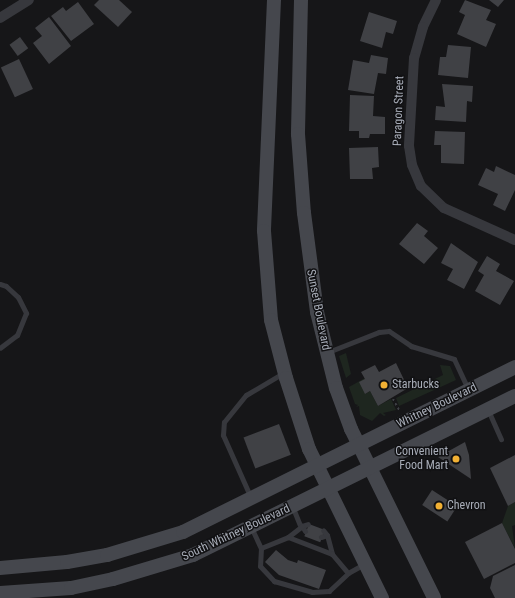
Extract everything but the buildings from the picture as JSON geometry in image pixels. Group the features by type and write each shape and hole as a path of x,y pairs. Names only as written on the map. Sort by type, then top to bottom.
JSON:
{"main road":[{"path":"274,0 264,231 271,320 284,372 317,466 380,597"},
{"name":"Sunset Boulevard","path":"301,0 298,134 304,213 317,312 326,353 359,444 434,598"},
{"name":"Whitney Boulevard","path":"317,466 515,367"},
{"name":"Whitney Boulevard","path":"328,489 515,396"},
{"name":"South Whitney Boulevard","path":"0,568 67,562 146,544 183,532 317,466"},
{"name":"South Whitney Boulevard","path":"0,593 71,588 127,576 193,555 328,489"}],"street":[{"path":"0,18 29,0"},
{"name":"Paragon Street","path":"436,0 423,27 414,58 409,138 412,165 421,186 444,208 515,240"}],"lane":[{"path":"0,284 6,286 18,297 26,313 17,334 0,348"},
{"path":"326,353 379,332 389,331 411,346 454,358 468,390"},
{"path":"251,498 223,435 224,422 246,396 284,372"},
{"path":"487,410 501,439"},
{"path":"261,548 288,537 304,527 292,507"},
{"path":"250,526 261,548 260,566 274,581 312,592 329,591 348,573 365,564"},
{"path":"323,530 327,535 332,554 348,573"},
{"path":"321,537 327,535"},
{"path":"288,537 332,554"}],"path":[{"path":"393,399 399,410"}],"shaded area":[{"path":"346,353 351,374 346,378 339,356"},
{"path":"440,365 450,366 456,380 399,406 396,398 443,375"},
{"path":"365,378 365,394 370,391 378,406 391,399 396,410 383,413 386,415 384,416 380,413 372,421 360,415 359,406 356,407 358,405 355,404 349,387"},
{"path":"515,502 515,525 512,526 515,548 502,523 508,506"}],"place":[{"name":"Starbucks","path":"384,385"},
{"name":"Convenient Food Mart","path":"456,459"},
{"name":"Chevron","path":"439,506"}]}
